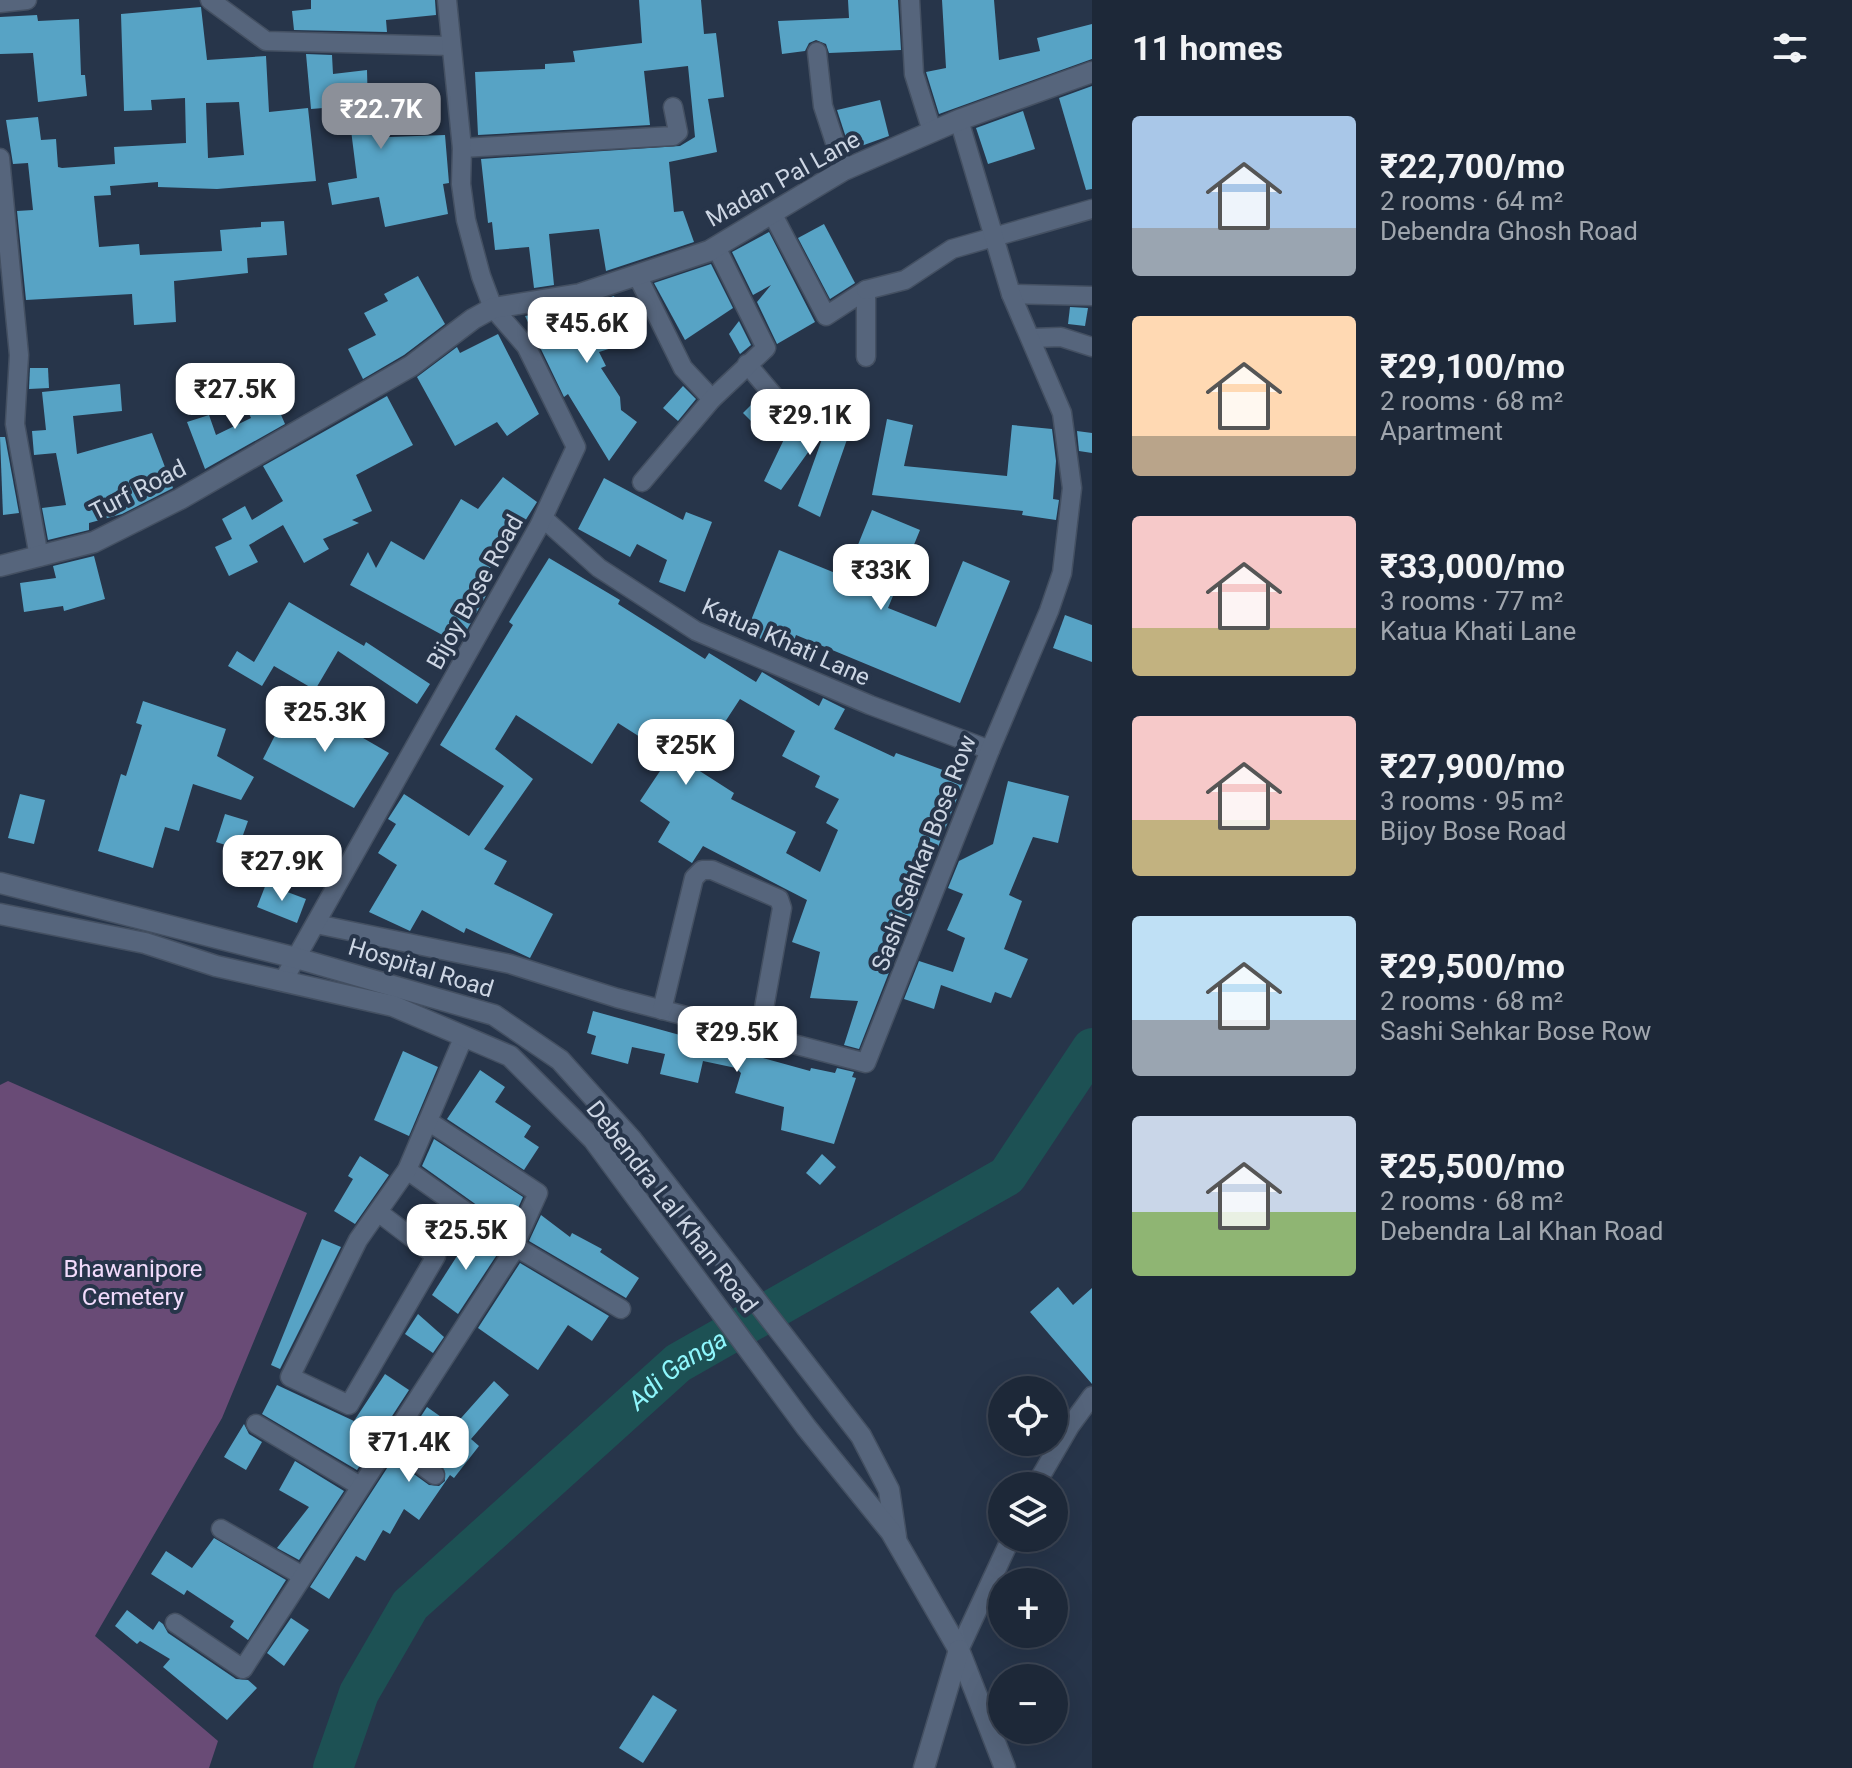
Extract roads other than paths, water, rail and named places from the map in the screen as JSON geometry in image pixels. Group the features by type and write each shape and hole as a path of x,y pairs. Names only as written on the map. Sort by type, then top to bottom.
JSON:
{"main road":[{"name":"Madan Pal Lane","path":"493,308 580,294 716,247 844,170 959,120 1092,72"},
{"name":"Turf Road","path":"0,566 94,542 231,471 411,366 473,319 493,308"},
{"name":"Hospital Road","path":"0,883 296,958 494,1015 560,1060 632,1140 861,1436 889,1490 897,1541"},
{"name":"Debendra Lal Khan Road","path":"0,914 145,943 216,966 393,1006 510,1056 593,1139 806,1427 897,1541 959,1650 1005,1768"},
{"path":"924,1768 959,1650"}],"street":[{"path":"0,3 27,0"},
{"path":"210,0 266,41 451,46"},
{"path":"447,0 466,220 493,308"},
{"path":"910,0 914,74 932,131"},
{"path":"817,52 823,106 844,170"},
{"path":"462,148 673,136 678,132 673,107"},
{"name":"Sashi Sehkar Bose Row","path":"316,924 510,964 662,1010 866,1063 1062,573 1072,488 1062,413 1011,294 959,120"},
{"path":"0,158 6,286 19,355 15,424 39,557"},
{"path":"772,213 826,316 866,290 905,280 952,249 1092,209"},
{"path":"642,482 712,399 766,348 716,247"},
{"path":"637,275 683,368 712,399"},
{"path":"866,290 866,357"},
{"path":"1011,294 1092,296"},
{"name":"Bijoy Bose Road","path":"283,981 543,518 576,447 526,346 493,308"},
{"path":"1032,338 1061,337 1092,347"},
{"path":"747,364 785,409"},
{"name":"Katua Khati Lane","path":"543,518 599,568 696,631 870,705 990,750"},
{"path":"662,1010 694,878 702,870 712,870 779,899 782,908 759,1036"},
{"path":"378,1212 436,1256 349,1405 290,1377 358,1240 407,1170 464,1036"},
{"path":"175,1623 243,1669 515,1246 538,1193 428,1121"},
{"path":"407,1170 515,1246 621,1309"},
{"path":"1043,1472 1092,1396"},
{"path":"256,1424 360,1486"},
{"path":"390,1442 435,1475"},
{"path":"221,1529 301,1575"},
{"path":"959,1650 1004,1552"}],"waterway":[{"name":"Adi Ganga","path":"333,1768 359,1693 410,1605 678,1363 1007,1176 1092,1048"}],"park label":[{"name":"Bhawanipore Cemetery","path":"133,1283"}]}
